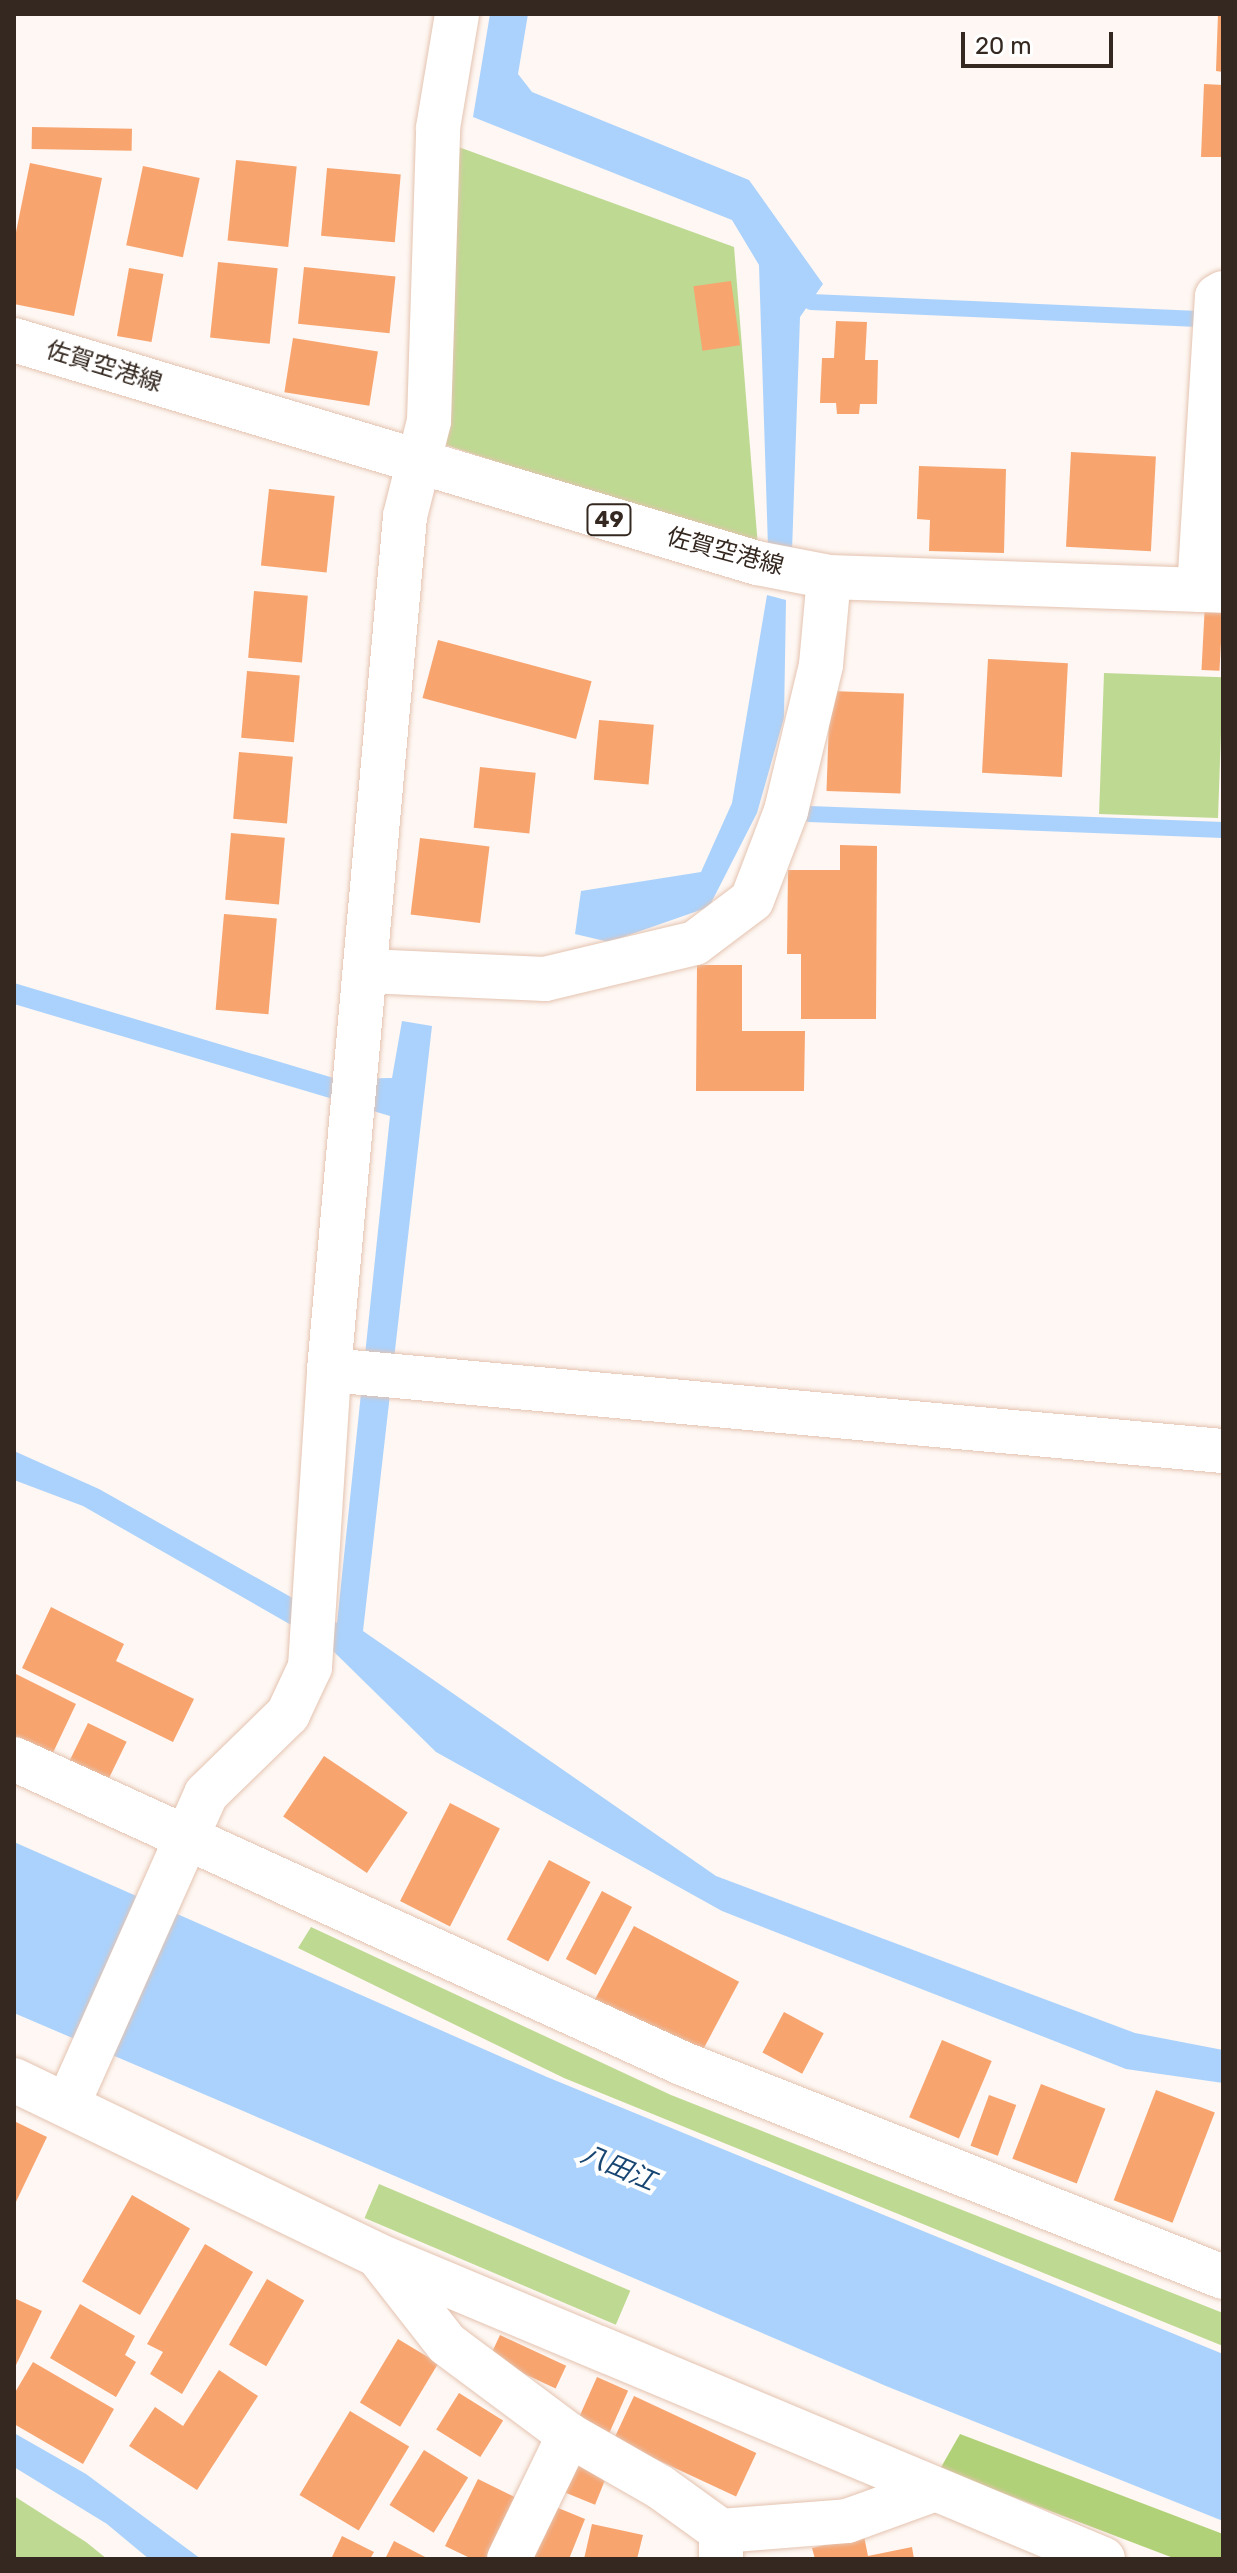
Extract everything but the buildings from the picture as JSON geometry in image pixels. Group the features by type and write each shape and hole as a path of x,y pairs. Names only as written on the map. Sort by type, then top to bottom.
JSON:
{"street":[{"path":"68,2104 206,1794 288,1714 310,1667 329,1370 354,1131 405,516 429,421 438,128 457,14"},
{"path":"1211,590 1217,297 1223,293"},
{"name":"佐賀空港線","path":"14,340 757,563 829,577 1211,590"},
{"path":"367,971 545,979 695,943 752,900 786,811 821,665 829,577"},
{"path":"329,1370 1223,1451"},
{"path":"14,1759 186,1834 684,2064 1223,2277"},
{"path":"14,2080 377,2255 1103,2559"},
{"path":"377,2255 447,2344 569,2435 660,2487 721,2545 847,2521 933,2490"},
{"path":"509,2559 569,2435"}],"green space":[{"path":"453,145 734,247 758,547 446,445"},
{"path":"1104,673 1223,677 1218,818 1099,814"},
{"path":"311,1927 671,2095 1223,2313 1223,2346 564,2078 298,1948"},
{"path":"379,2184 630,2291 616,2325 365,2218"},
{"path":"960,2434 1223,2534 1223,2559 1176,2559 940,2469"},
{"path":"14,2496 86,2542 107,2559 14,2559"}],"water":[{"path":"490,14 528,14 518,74 532,92 749,180 823,284 800,317 792,551 768,547 759,265 732,220 473,117"},
{"path":"767,595 786,600 784,718 757,813 709,907 609,942 575,934 581,891 701,872 732,803"},
{"path":"14,983 337,1079 392,1078 402,1021 432,1026 363,1631 716,1876 1135,2033 1223,2050 1223,2083 1126,2069 722,1911 436,1752 328,1646 83,1506 14,1480 14,1451 99,1489 337,1623 390,1116 14,1004"},
{"name":"八田江","path":"14,1842 547,2077 1223,2354 1223,2521 886,2386 14,2013"},
{"path":"14,2433 86,2474 201,2559 149,2559 107,2524 14,2467"}],"waterway":[{"path":"811,302 1193,319"},
{"path":"809,814 1223,830"}]}
